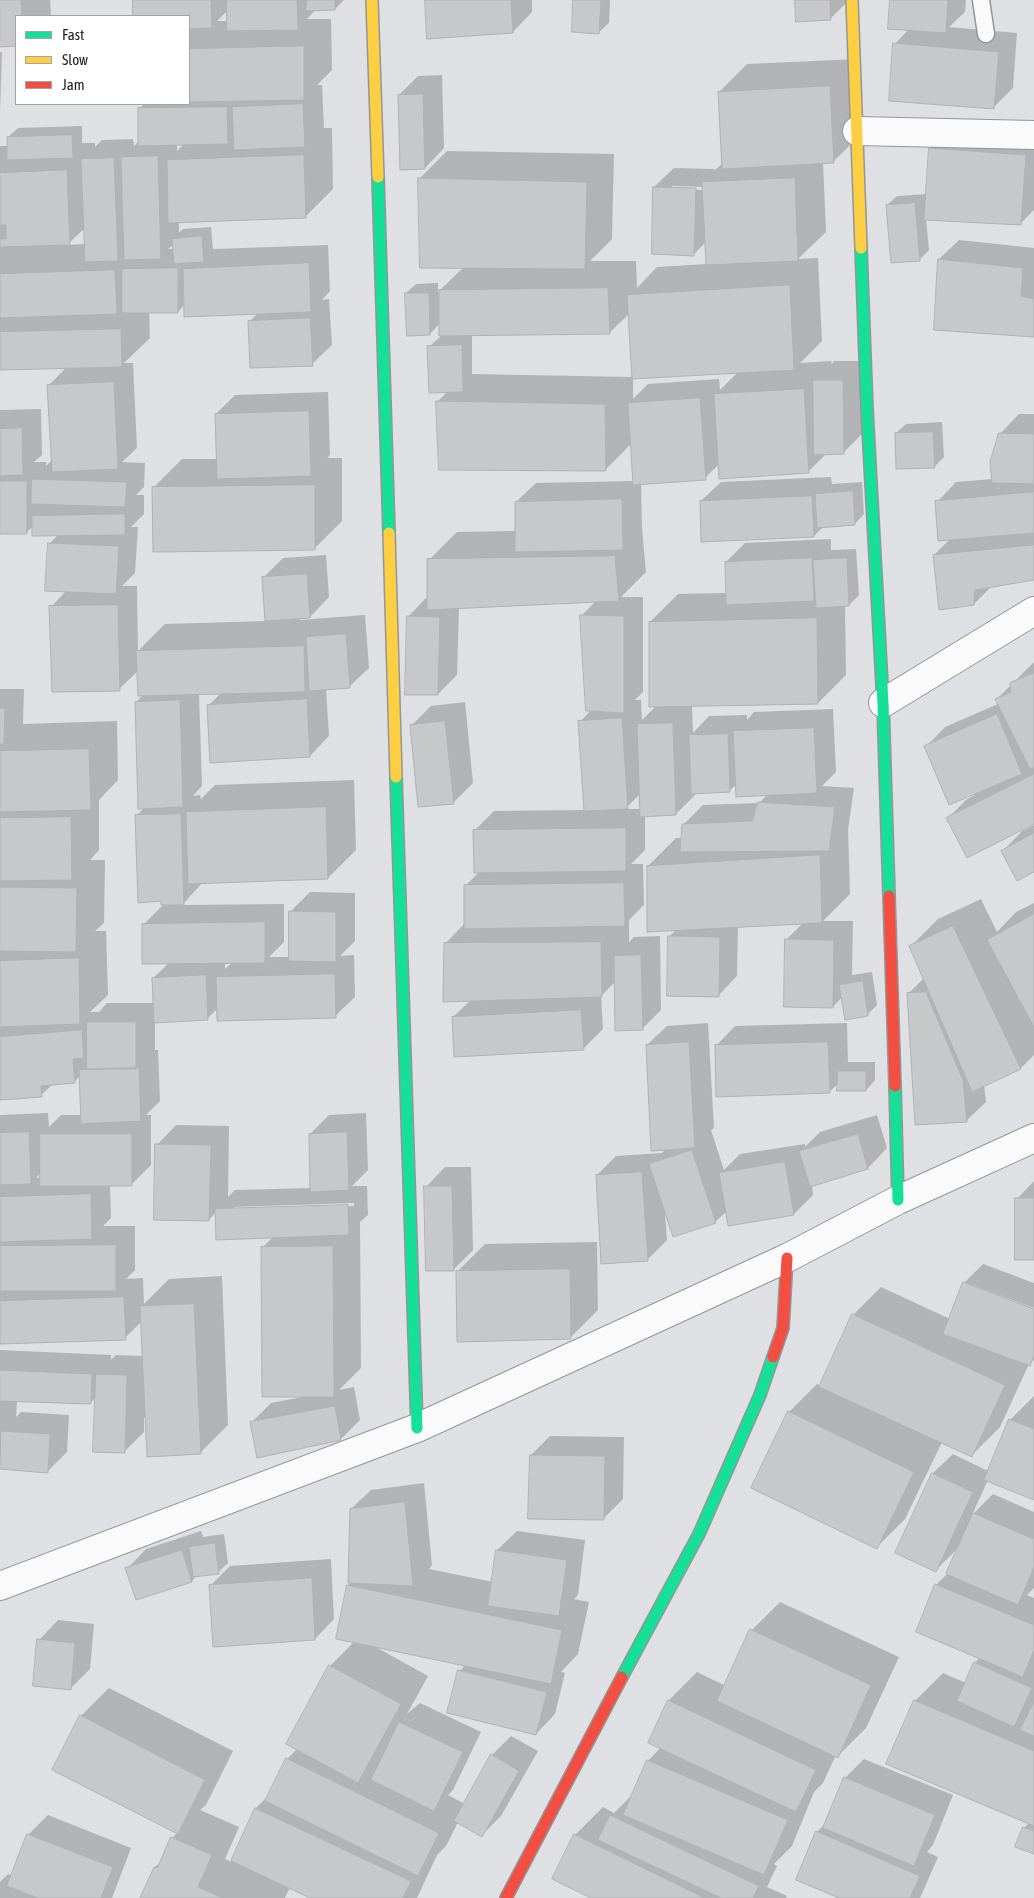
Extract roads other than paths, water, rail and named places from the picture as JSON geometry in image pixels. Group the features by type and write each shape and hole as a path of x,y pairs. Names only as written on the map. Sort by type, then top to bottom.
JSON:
{"street":[{"path":"372,0 417,1428"},
{"path":"852,0 867,410 883,703 898,1200"},
{"path":"857,130 1034,135"},
{"path":"883,703 1034,611"},
{"path":"0,1586 417,1428 787,1258 898,1200 1034,1138"},
{"path":"506,1898 699,1534 760,1395 783,1328 787,1258"}],"lane":[{"path":"981,0 986,34"}]}
